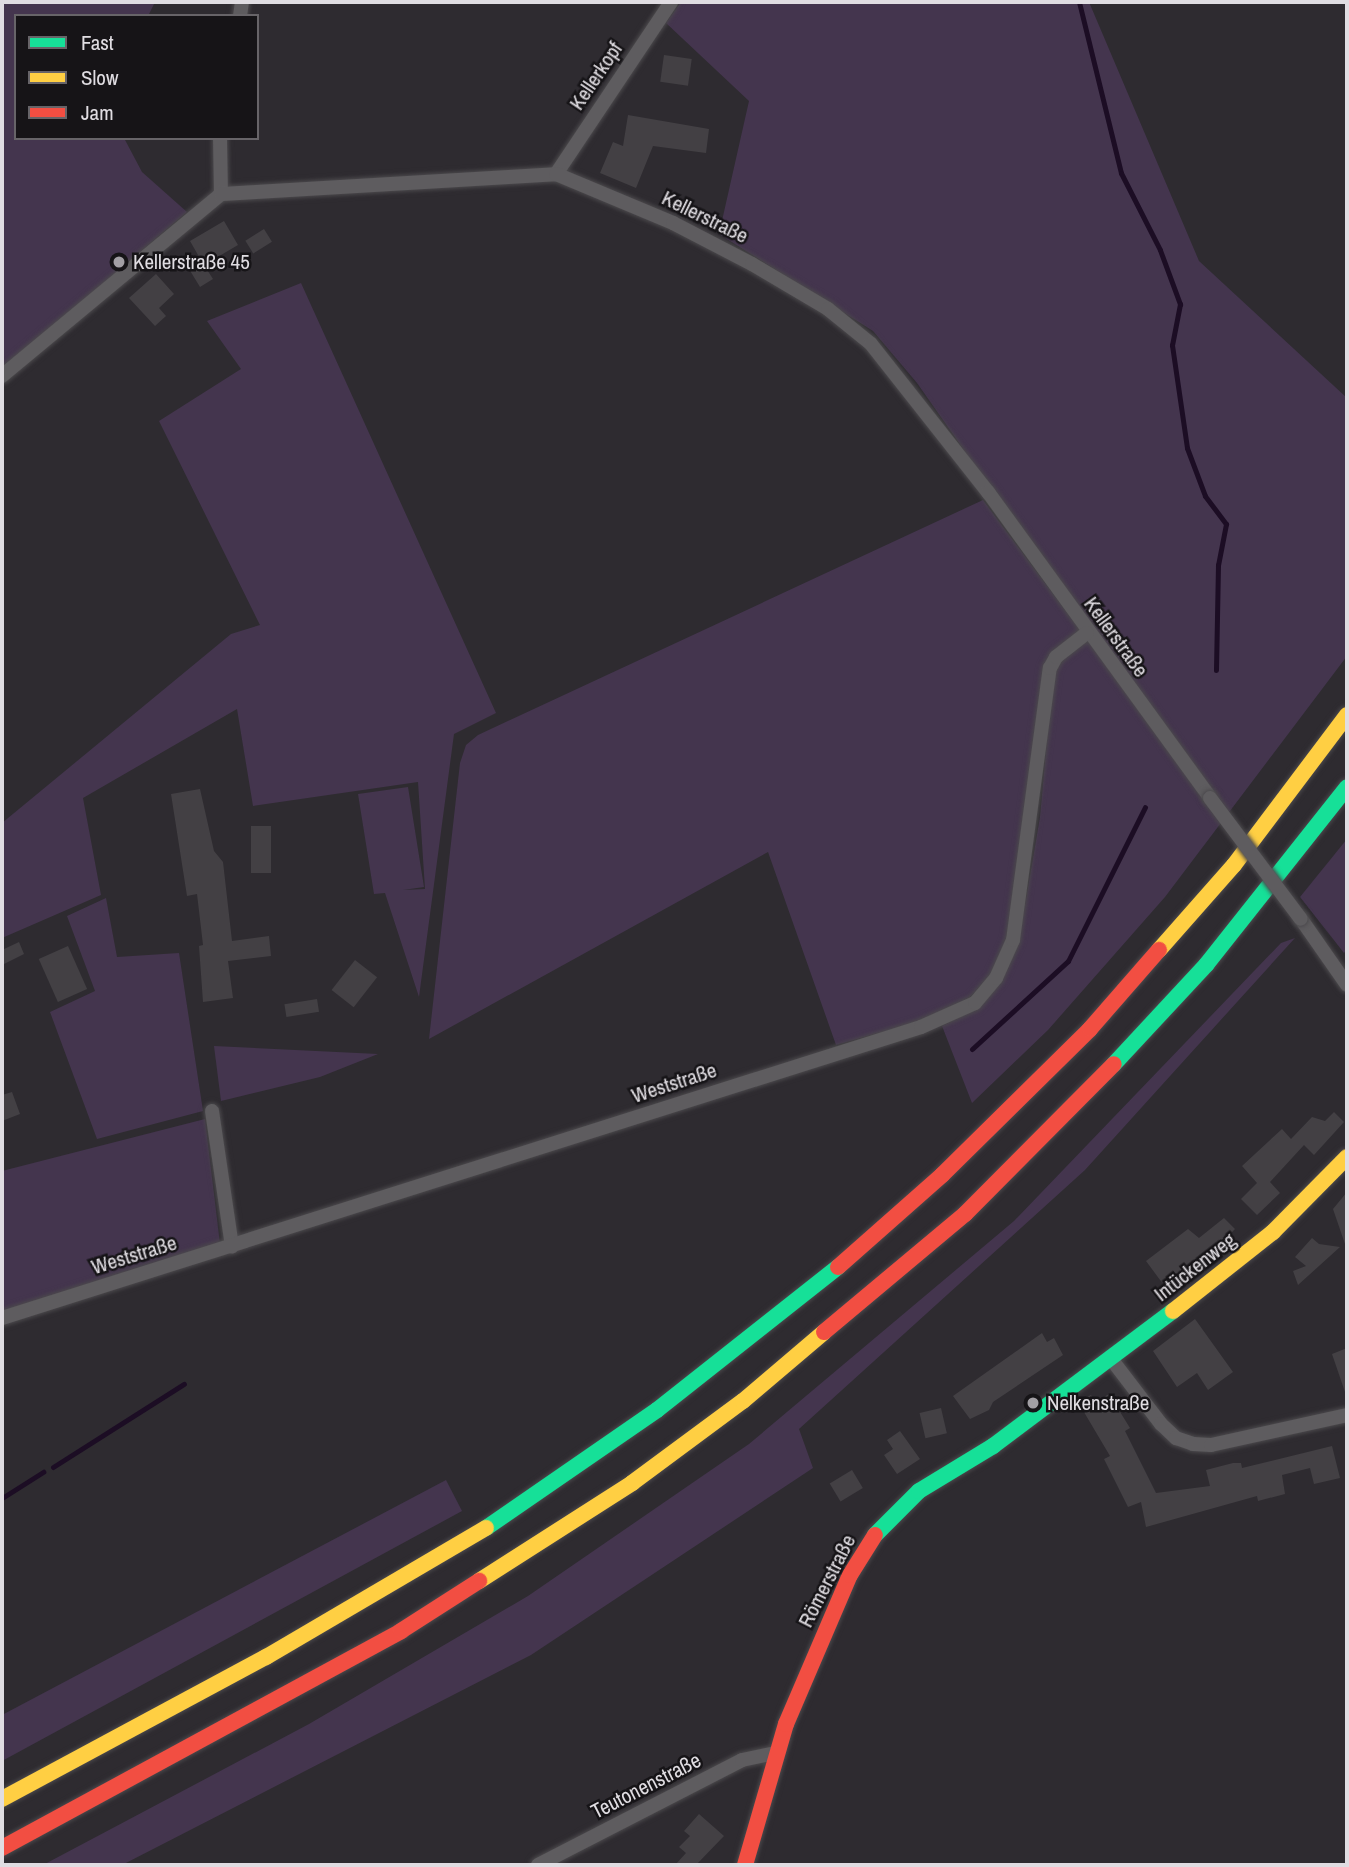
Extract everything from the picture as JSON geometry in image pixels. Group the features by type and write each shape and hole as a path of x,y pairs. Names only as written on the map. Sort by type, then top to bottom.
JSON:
{"main road":[{"path":"2,1799 266,1657 480,1532 657,1410 795,1304 942,1175 1090,1028 1234,865 1347,715"},
{"path":"2,1848 401,1631 621,1490 743,1401 965,1214 1041,1142 1206,965 1347,788"},
{"name":"Intückenweg","path":"1058,1397 1112,1360 1273,1232 1347,1157"},
{"name":"Römerstraße","path":"745,1865 776,1753 825,1630 876,1533 919,1491 993,1446 1058,1397"}],"street":[{"name":"Kellerkopf","path":"556,174 671,2"},
{"path":"2,376 221,194 220,140"},
{"name":"Kellerstraße","path":"221,194 556,174 673,223 752,264 828,309 871,344 988,492 1087,633 1301,919 1347,985"},
{"name":"Weststraße","path":"2,1318 921,1027 975,1003 996,978 1013,940 1050,668 1056,657 1087,633"},
{"path":"212,1111 232,1247"},
{"path":"1112,1360 1161,1424 1176,1438 1193,1444 1211,1445 1347,1415"},
{"name":"Teutonenstraße","path":"538,1865 742,1760 776,1753"}],"shaded area":[{"path":"2,2 155,2 149,14 14,14 14,140 125,140 142,172 187,212 2,369"},
{"path":"681,2 1089,2 1199,261 1347,398 1347,656 1165,897 1048,1030 972,1103 942,1026 978,1008 1019,940 1040,817 1053,672 1059,659 1093,634 917,383 873,331 719,234 749,101 666,23"},
{"path":"301,283 496,713 454,734 419,997 385,893 374,894 358,794 408,787 424,887 403,890 425,889 418,782 253,806 237,709 83,798 101,895 2,938 2,823 231,634 260,625 159,421 241,369 207,321"},
{"path":"983,500 1082,633 1047,659 1006,939 990,975 970,997 924,1020 836,1045 768,852 429,1039 460,763 466,745 478,735"},
{"path":"1347,839 1347,949 1344,953 1300,897"},
{"path":"106,898 117,957 179,953 203,1111 97,1139 50,1012 95,991 67,916"},
{"path":"1295,938 1085,1170 799,1429 813,1468 531,1655 122,1865 43,1865 309,1724 528,1596 749,1444 1014,1221 1281,943"},
{"path":"214,1046 378,1054 320,1077 221,1101"},
{"path":"205,1119 220,1244 2,1311 2,1171"},
{"path":"446,1480 462,1511 2,1761 2,1715"}],"building":[{"path":"664,55 692,59 688,86 660,82"},
{"path":"628,115 709,129 706,153 653,146 636,188 600,173 613,142 623,146"},
{"path":"224,221 238,245 204,265 213,279 200,287 189,269 202,262 190,241"},
{"path":"264,229 272,242 253,253 245,241"},
{"path":"156,274 174,294 159,308 166,316 155,326 129,298"},
{"path":"200,789 214,851 223,862 232,941 269,936 271,956 228,961 233,998 203,1002 199,946 203,945 197,894 187,896 171,794"},
{"path":"251,826 271,826 271,873 251,873"},
{"path":"19,942 24,954 2,965 2,950"},
{"path":"68,946 87,989 58,1002 39,959"},
{"path":"355,960 377,977 354,1007 332,990"},
{"path":"317,999 319,1012 286,1017 284,1004"},
{"path":"12,1092 20,1114 2,1121 2,1095"},
{"path":"1334,1112 1344,1122 1314,1155 1304,1145 1270,1182 1280,1193 1257,1215 1241,1199 1257,1183 1242,1166 1282,1129 1291,1139 1312,1117 1325,1121"},
{"path":"1347,1192 1347,1243 1345,1244 1333,1209"},
{"path":"1224,1218 1235,1229 1211,1254 1163,1284 1146,1261 1188,1229 1199,1238"},
{"path":"1312,1238 1319,1244 1340,1247 1298,1285 1293,1271 1306,1266 1295,1257"},
{"path":"1195,1319 1233,1372 1208,1390 1197,1373 1177,1387 1153,1351"},
{"path":"1042,1333 1047,1342 1054,1338 1063,1355 993,1402 989,1410 970,1419 953,1396"},
{"path":"1347,1348 1347,1391 1345,1392 1332,1354"},
{"path":"1109,1394 1130,1428 1125,1431 1156,1493 1210,1486 1206,1470 1233,1463 1241,1463 1242,1468 1332,1446 1340,1478 1314,1484 1310,1468 1282,1475 1285,1494 1258,1501 1257,1496 1146,1527 1141,1502 1128,1507 1104,1459 1110,1456 1078,1402 1091,1395 1095,1402"},
{"path":"941,1408 947,1433 925,1438 920,1413"},
{"path":"900,1431 920,1459 897,1474 884,1455 893,1449 887,1440"},
{"path":"852,1470 863,1488 841,1501 830,1483"},
{"path":"699,1814 724,1836 696,1865 675,1865 686,1853 679,1847 690,1836 684,1831"}],"waterway":[{"path":"1079,2 1121,173 1160,250 1180,304 1172,345 1187,448 1205,496 1226,524 1218,565 1216,670"},
{"path":"972,1049 1068,961 1145,807"},
{"path":"53,1467 184,1384"},
{"path":"2,1498 43,1472"}],"traffic: fast":[{"path":"1114,1064 1206,965 1347,787"},
{"path":"486,1528 657,1410 838,1267"},
{"path":"875,1535 919,1491 993,1446 1173,1311"}],"traffic: slow":[{"path":"1159,950 1234,865 1347,715"},
{"path":"1173,1311 1273,1232 1347,1157"},
{"path":"479,1581 632,1483 743,1401 824,1332"},
{"path":"2,1799 266,1657 486,1528"}],"traffic: jam":[{"path":"838,1267 942,1175 1090,1029 1159,950"},
{"path":"824,1332 965,1214 1114,1064"},
{"path":"745,1865 786,1724 850,1575 875,1535"},
{"path":"2,1848 401,1631 479,1581"}],"place":[{"name":"Kellerstraße 45","path":"119,262"},
{"name":"Nelkenstraße","path":"1033,1403"}]}
